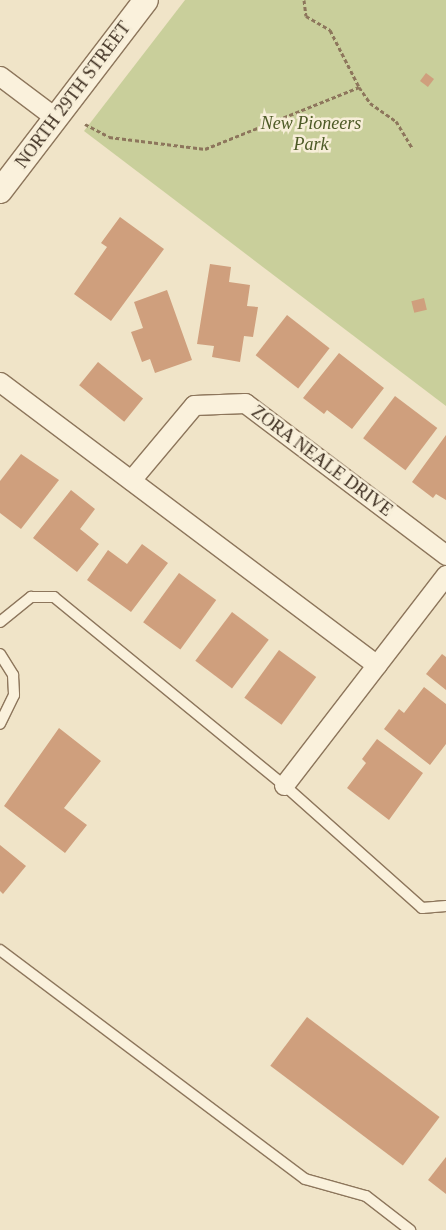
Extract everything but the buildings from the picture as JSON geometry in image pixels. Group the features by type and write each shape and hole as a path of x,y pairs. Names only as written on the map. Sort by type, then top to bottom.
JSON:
{"street":[{"name":"NORTH 29TH STREET","path":"0,191 146,0"},
{"path":"0,76 56,118"},
{"path":"0,382 377,665"},
{"name":"ZORA NEALE DRIVE","path":"131,480 194,405 245,403 446,555"},
{"path":"284,785 446,575"}],"lane":[{"path":"0,622 31,597 54,597 284,785 422,908 446,906"},
{"path":"0,654 13,675 14,695 0,724"},
{"path":"0,950 305,1179 366,1196 410,1230"}],"path":[{"path":"304,0 306,16 330,30 359,88 370,102 396,121 412,148"},
{"path":"85,124 109,137 205,150 359,88"}],"green space":[{"name":"New Pioneers Park","path":"185,0 446,0 446,406 84,131"}]}
